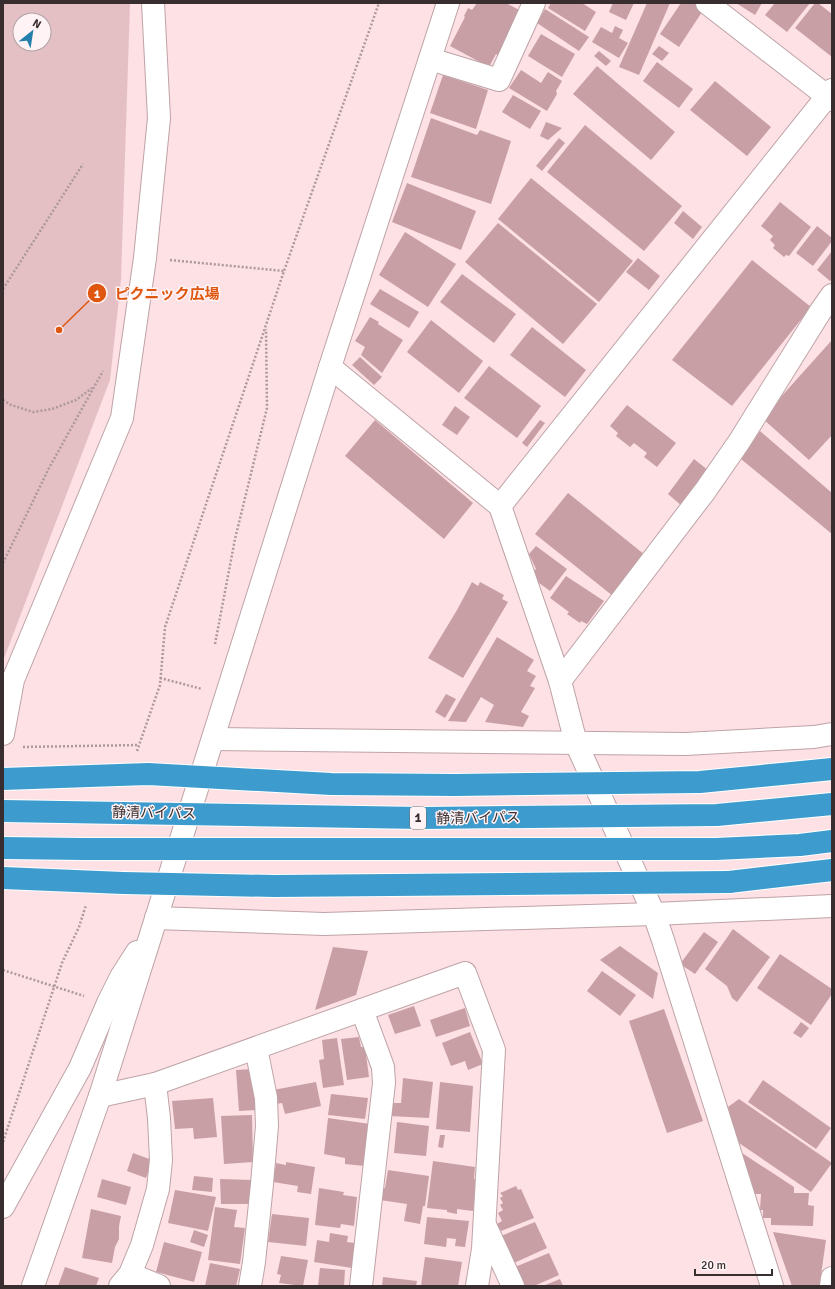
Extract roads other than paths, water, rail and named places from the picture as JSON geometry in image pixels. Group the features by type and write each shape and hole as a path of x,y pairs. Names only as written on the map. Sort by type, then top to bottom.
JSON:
{"highway":[{"path":"3,779 148,774 331,784 455,785 693,782 832,769"},
{"name":"静清バイパス","path":"3,811 422,818 717,815 832,804"},
{"name":"1","path":"3,848 716,849 800,845 832,841"},
{"path":"3,878 123,883 274,886 729,882 832,870"}],"street":[{"path":"11,741 13,680 122,418 145,258 159,118 153,3"},
{"path":"33,1286 100,1096 330,367 448,3"},
{"path":"430,59 499,80 534,3"},
{"path":"500,506 830,95 707,3"},
{"path":"560,681 705,491 832,295"},
{"path":"330,367 500,506 560,681 576,743 654,914 772,1286"},
{"path":"213,739 685,744 814,737 832,734"},
{"path":"155,923 324,924 654,914 832,906"},
{"path":"3,1207 80,1068 121,977 155,923"},
{"path":"100,1096 155,1084 465,973 494,1050 483,1249 477,1286"},
{"path":"361,1286 384,1083 383,1067 362,1010"},
{"path":"250,1286 254,1262 267,1126 266,1098 256,1048"},
{"path":"155,1084 159,1118 161,1160 158,1189 144,1238 125,1280 159,1286"},
{"path":"484,1223 513,1286"},
{"path":"830,1286 832,1278"}],"place":[{"name":"ピクニック広場","path":"59,330"}]}
